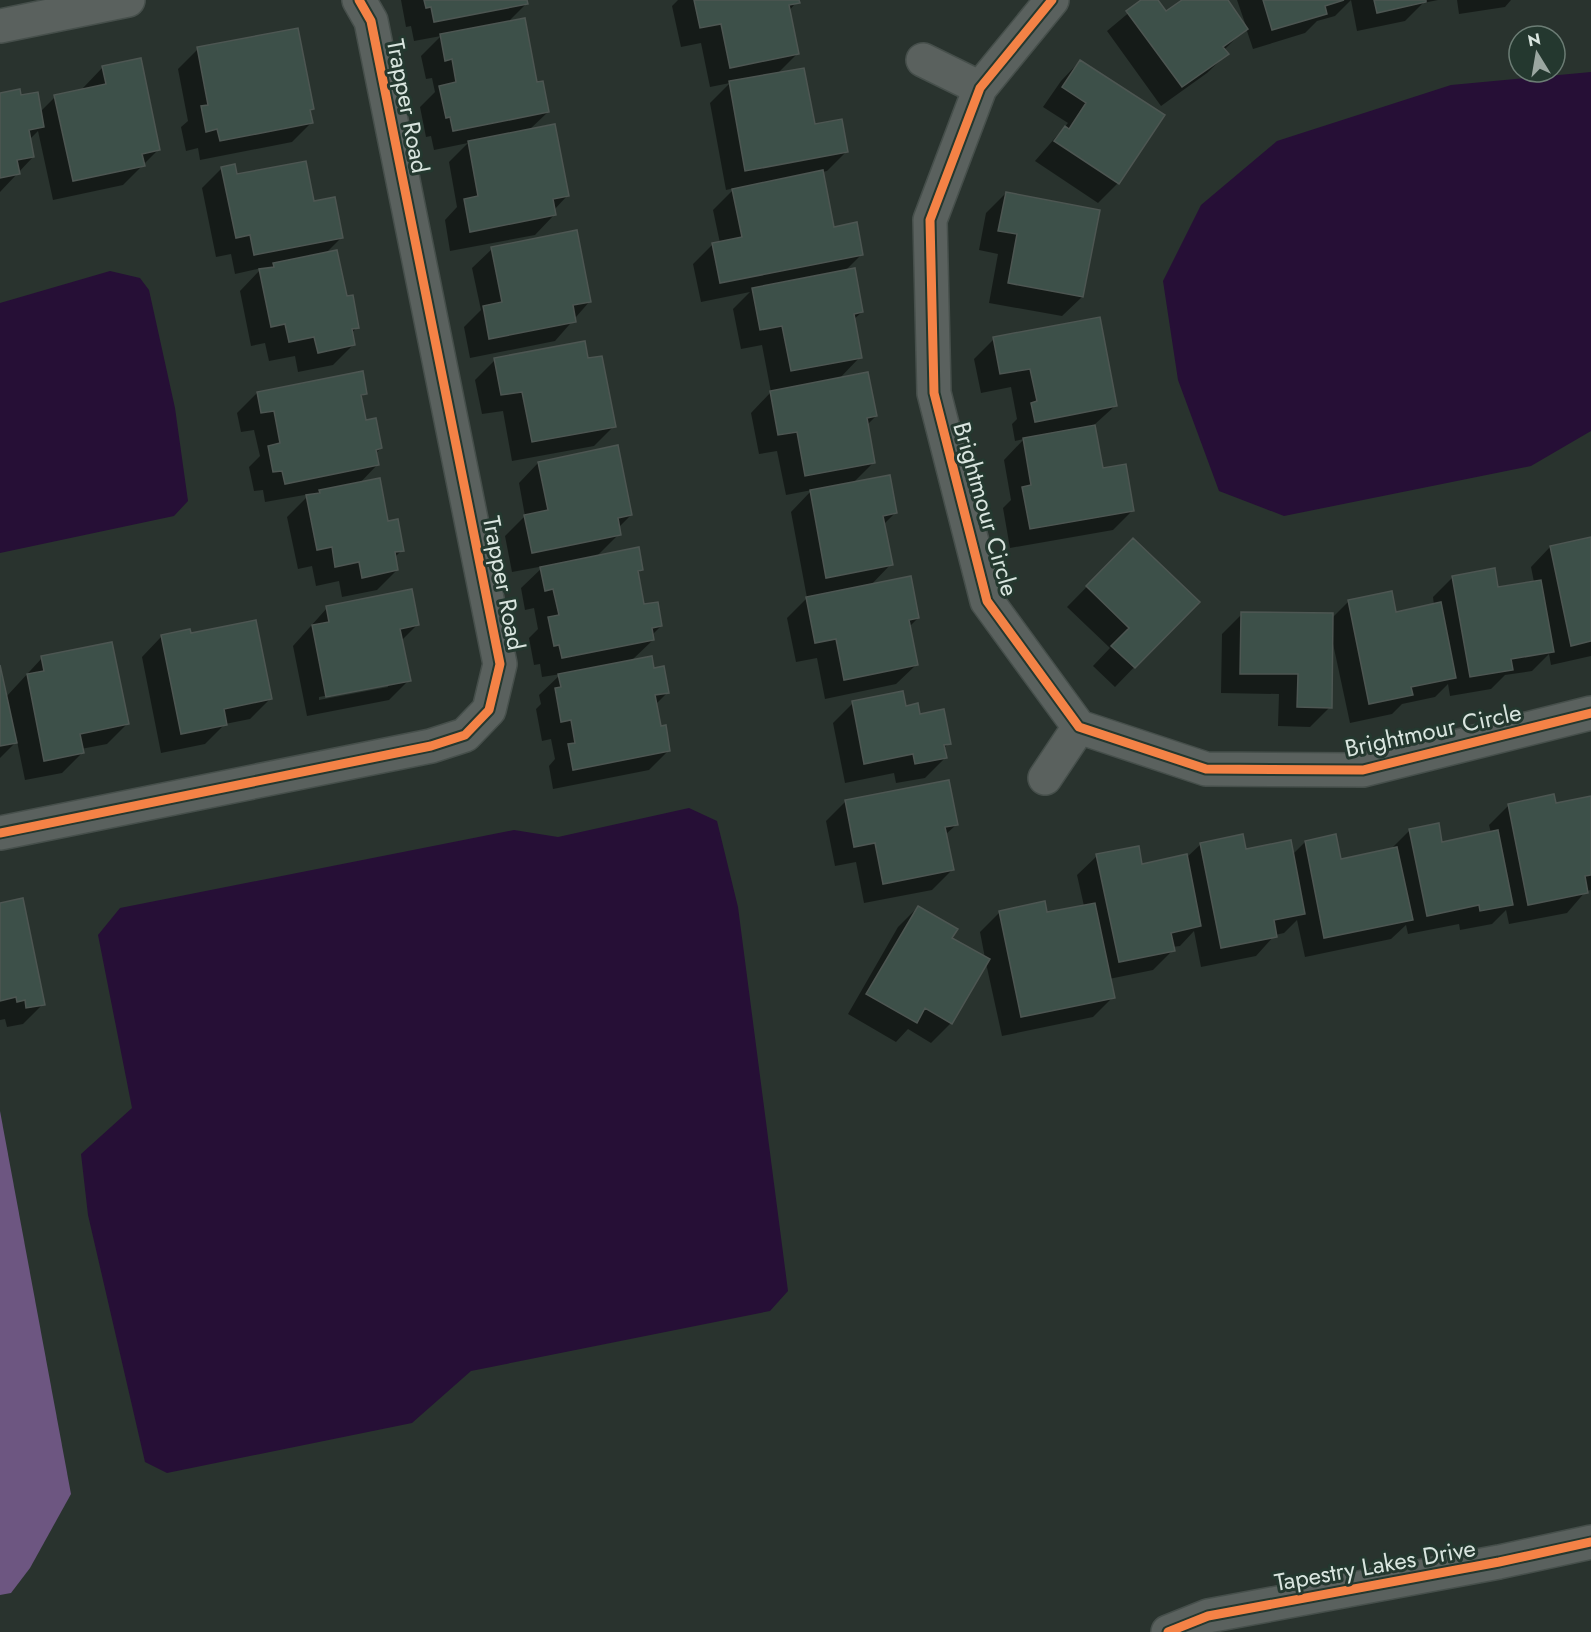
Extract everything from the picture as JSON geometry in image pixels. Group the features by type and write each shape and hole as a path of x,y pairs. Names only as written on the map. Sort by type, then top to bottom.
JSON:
{"street":[{"path":"0,26 128,0"},
{"name":"Trapper Road","path":"0,834 431,746 465,735 489,710 500,664 371,21 359,0"},
{"name":"Brightmour Circle","path":"1052,0 980,88 930,220 934,393 987,601 1078,727 1206,769 1363,770 1591,713"},
{"path":"923,60 980,88"},
{"path":"1045,778 1078,727"},
{"name":"Tapestry Lakes Drive","path":"1168,1632 1208,1616 1499,1562 1591,1542"}],"shaded area":[{"path":"1591,72 1591,431 1531,466 1284,516 1219,491 1178,380 1163,281 1201,205 1277,141 1451,85 1507,80 1507,84 1567,84 1567,74"},
{"path":"110,271 140,278 149,290 175,408 188,501 174,516 0,553 0,303"},
{"path":"689,808 717,821 738,907 788,1291 770,1311 471,1371 412,1423 167,1473 145,1462 88,1215 81,1154 132,1108 98,935 120,908 514,830 558,837"},
{"path":"0,1111 71,1494 30,1568 11,1593 0,1595"}],"building":[{"path":"424,0 527,0 528,4 434,22 431,7 426,8"},
{"path":"694,0 799,0 800,3 789,5 799,54 730,68 721,24 700,28"},
{"path":"1141,0 1158,0 1166,11 1182,0 1228,0 1248,29 1223,47 1229,54 1182,87 1126,11"},
{"path":"1263,0 1344,0 1325,6 1327,14 1272,30"},
{"path":"1374,0 1426,0 1426,2 1377,13"},
{"path":"525,18 537,82 543,81 549,112 453,131 450,117 446,118 439,86 456,82 452,59 445,61 440,34"},
{"path":"298,28 314,109 310,110 313,123 220,141 217,129 206,132 201,106 208,105 197,47"},
{"path":"141,58 160,150 142,154 145,166 73,181 54,95 106,84 102,66"},
{"path":"1080,60 1165,115 1119,184 1054,141 1065,126 1069,129 1086,103 1062,87"},
{"path":"804,68 815,124 842,119 848,152 745,171 729,81"},
{"path":"20,89 21,95 38,92 44,127 29,130 34,157 17,160 20,174 0,178 0,93"},
{"path":"555,124 569,196 553,199 556,215 470,232 464,199 478,196 468,141"},
{"path":"306,161 314,201 335,197 343,238 254,255 250,235 236,238 221,167 235,164 237,174"},
{"path":"823,170 834,227 857,222 863,255 720,283 712,243 742,237 732,189"},
{"path":"1006,192 1100,210 1083,297 1008,283 1017,234 998,231"},
{"path":"577,230 591,302 573,305 576,322 489,339 483,306 502,302 491,247"},
{"path":"337,250 347,296 353,295 359,328 352,329 355,345 318,353 314,337 289,342 285,324 271,327 259,269 274,267 273,263"},
{"path":"855,268 863,312 854,314 862,358 791,371 782,326 760,330 752,288"},
{"path":"1100,317 1117,406 1035,422 1031,403 1037,401 1030,369 1000,374 993,337"},
{"path":"585,341 588,358 602,356 616,427 532,442 522,392 501,395 494,358"},
{"path":"363,371 367,394 361,395 366,420 376,418 382,448 376,450 379,465 285,484 282,471 273,472 268,446 280,443 274,411 261,413 257,392"},
{"path":"868,372 877,416 867,418 875,463 805,476 797,432 778,435 770,391"},
{"path":"1095,425 1103,468 1126,464 1134,511 1030,529 1022,487 1031,485 1023,438"},
{"path":"618,445 632,515 618,518 621,535 532,553 524,515 548,510 538,462"},
{"path":"890,475 897,513 883,516 893,565 826,578 810,490"},
{"path":"380,478 388,521 398,519 404,551 395,552 398,570 362,578 359,562 335,567 332,547 317,550 306,495 320,493 319,490"},
{"path":"1591,537 1591,641 1571,646 1550,546"},
{"path":"1133,538 1200,602 1135,668 1111,646 1129,628 1086,586"},
{"path":"639,547 643,570 638,571 644,604 658,602 662,626 652,628 654,640 562,658 559,645 554,646 548,617 559,615 553,589 545,591 540,567"},
{"path":"1495,568 1498,587 1541,580 1554,652 1511,659 1513,670 1470,677 1452,576"},
{"path":"911,576 919,618 909,620 918,665 844,680 836,639 815,643 806,597"},
{"path":"412,589 419,625 400,629 411,681 326,697 312,625 329,622 326,606"},
{"path":"1392,591 1396,612 1441,602 1456,678 1411,687 1413,695 1369,704 1348,600"},
{"path":"1241,612 1333,613 1332,708 1297,707 1298,674 1240,674"},
{"path":"256,620 272,699 224,709 227,725 181,734 161,635 190,629 191,633"},
{"path":"112,642 129,724 80,734 84,753 44,761 27,674 44,671 41,656"},
{"path":"652,656 654,668 664,666 669,693 655,695 661,726 666,725 670,751 573,770 568,744 575,743 571,720 561,722 555,688 561,687 558,674"},
{"path":"0,665 17,743 0,746"},
{"path":"903,691 906,706 918,703 920,714 944,709 951,744 944,745 947,758 915,764 913,754 864,764 852,701"},
{"path":"949,780 958,825 945,827 954,870 883,884 875,843 854,847 845,800"},
{"path":"1554,794 1556,803 1591,796 1591,875 1585,876 1588,893 1528,905 1508,804"},
{"path":"1439,823 1442,842 1498,830 1513,905 1480,911 1479,905 1427,916 1409,829"},
{"path":"1243,834 1246,849 1291,840 1305,914 1274,920 1277,937 1221,948 1200,843"},
{"path":"1336,834 1341,859 1397,847 1413,920 1324,938 1305,841"},
{"path":"1139,846 1142,864 1187,854 1201,926 1171,933 1175,951 1119,962 1096,854"},
{"path":"23,898 45,1005 26,1008 25,1000 17,1002 16,997 0,1001 0,903"},
{"path":"1045,901 1047,912 1095,903 1115,998 1021,1017 999,911"},
{"path":"918,906 958,929 952,938 990,959 952,1024 925,1008 917,1023 866,994"}],"cycle path":[{"path":"0,833 431,746 465,735 489,710 500,664 371,21 359,0"},
{"path":"1052,0 980,88 930,220 934,393 987,601 1079,727 1206,769 1363,770 1591,713"},
{"path":"1168,1632 1208,1616 1499,1562 1591,1542"}]}
